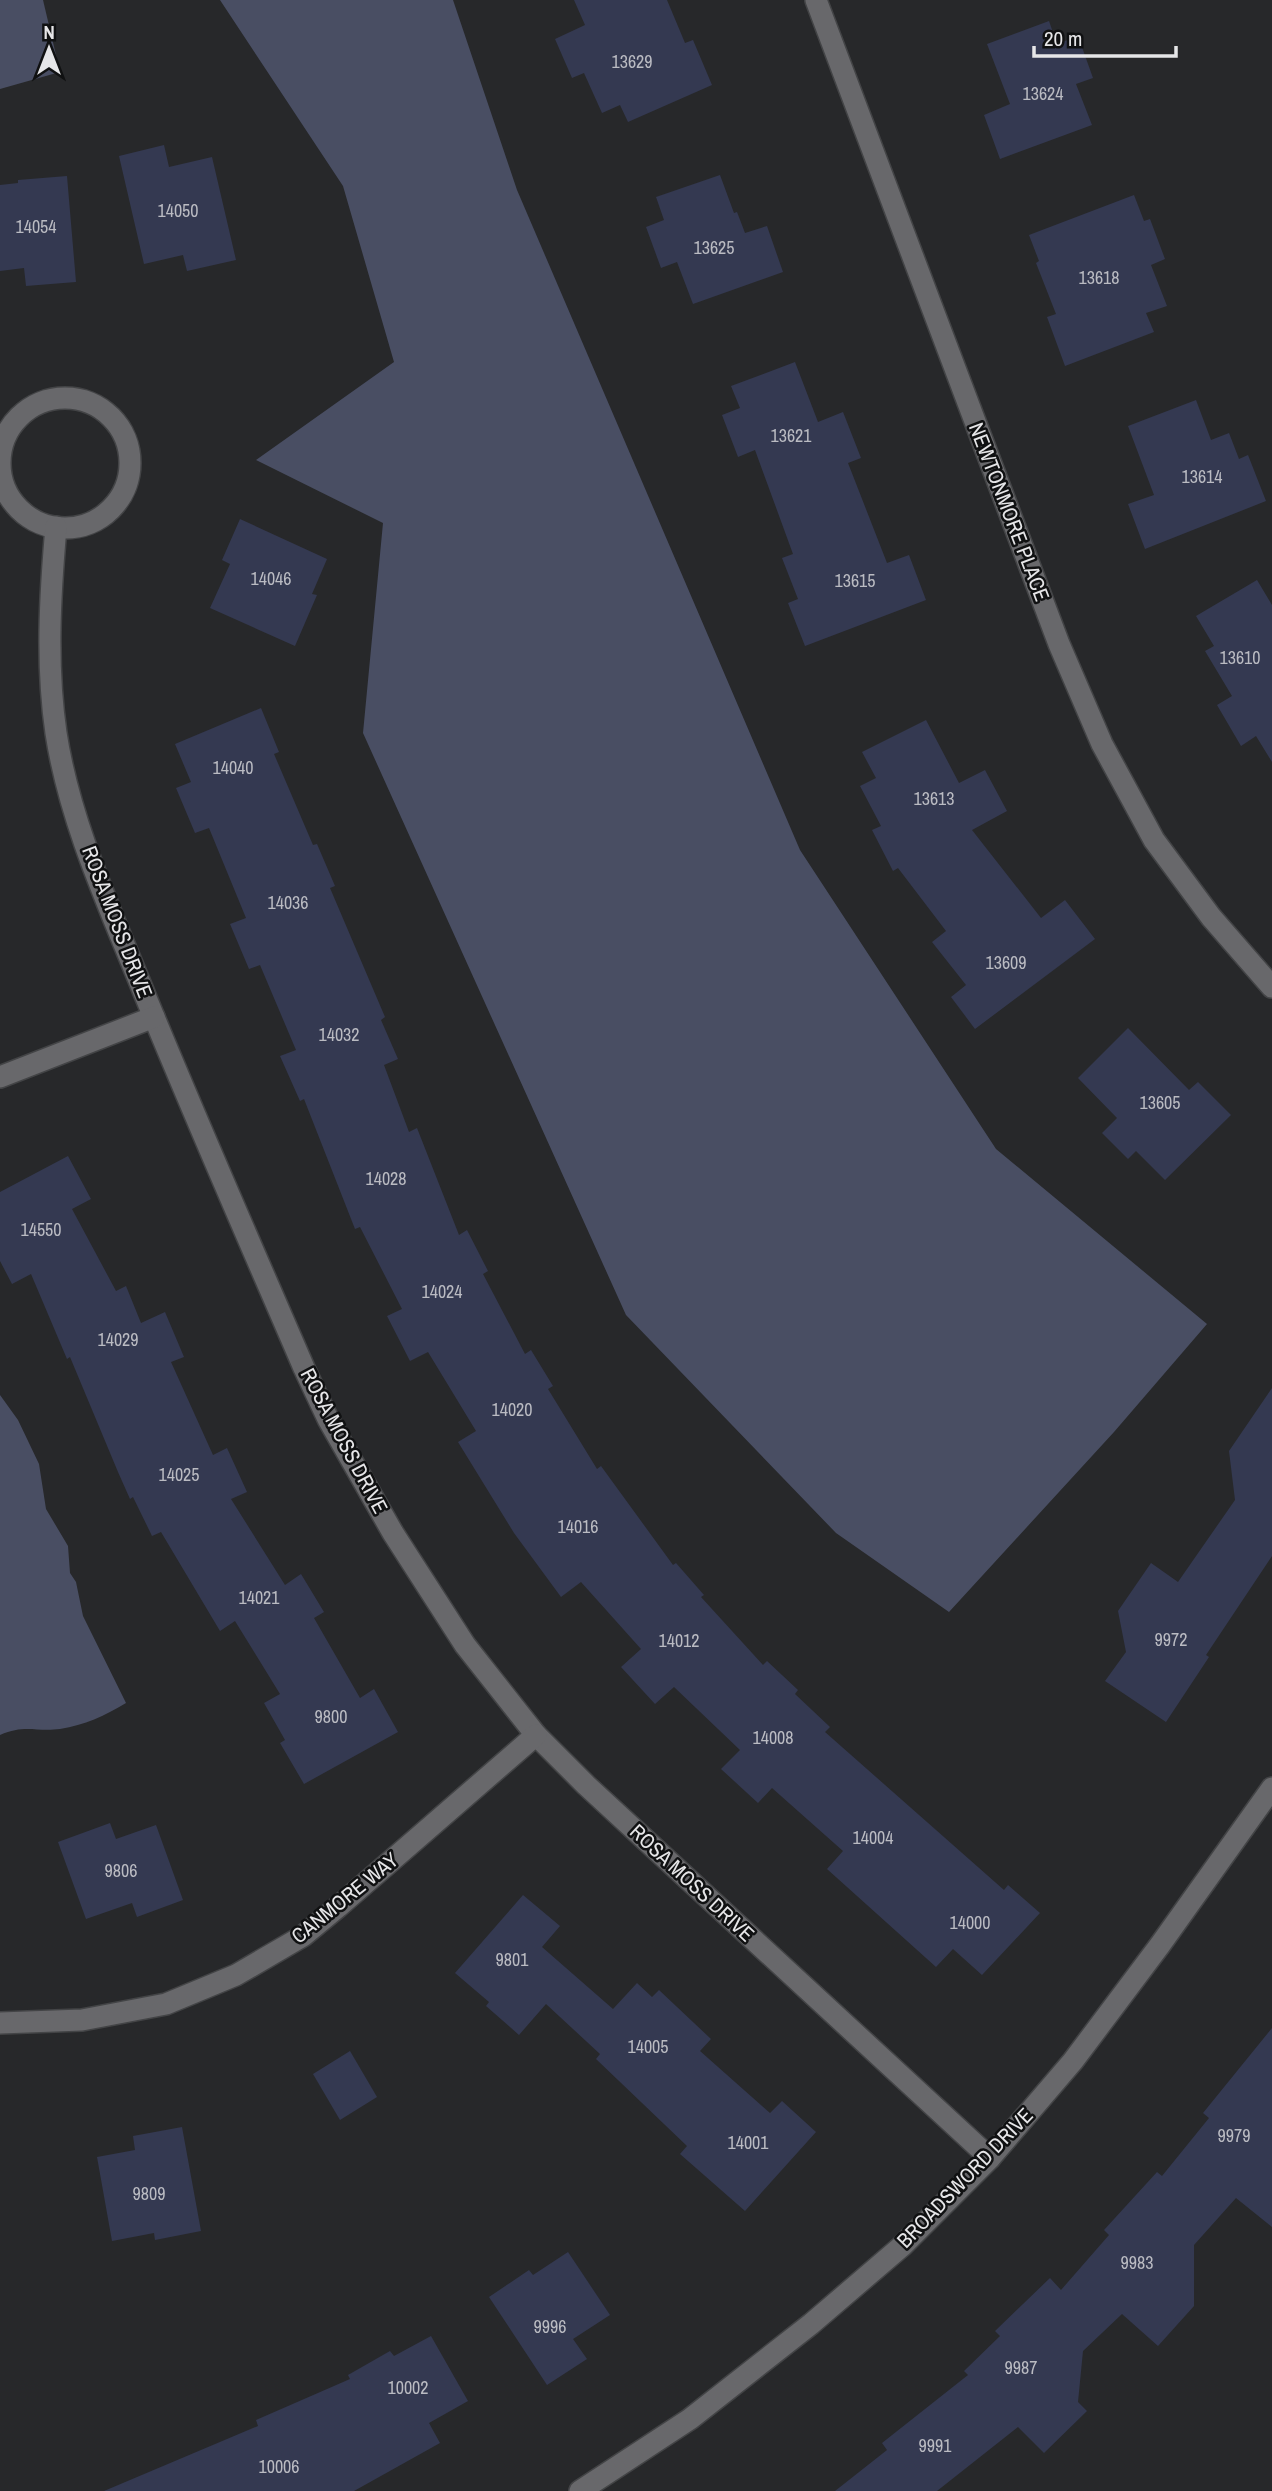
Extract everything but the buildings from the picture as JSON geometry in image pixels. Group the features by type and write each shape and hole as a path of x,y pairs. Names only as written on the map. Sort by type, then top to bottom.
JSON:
{"street":[{"name":"NEWTONMORE PLACE","path":"816,0 1059,644 1102,744 1154,840 1211,917 1272,987"},
{"path":"65,398 84,401 101,409 116,422 126,439 130,467 122,495 110,510 94,521 76,527 56,527 37,522 22,512 9,496 2,478 0,459 4,440 14,423 28,410 45,401 65,398"},
{"name":"ROSA MOSS DRIVE","path":"56,527 51,585 51,688 66,778 84,837 103,893 154,1017 328,1419 393,1533 465,1645 536,1735 990,2158"},
{"path":"0,1077 154,1017"},
{"name":"CANMORE WAY","path":"0,2023 82,2020 166,2004 236,1975 303,1936 330,1915 536,1735"},
{"name":"BROADSWORD DRIVE","path":"580,2491 690,2419 811,2324 902,2246 990,2158 1073,2061 1272,1788"}],"shaded area":[{"path":"0,0 43,0 60,72 0,89"},
{"path":"220,0 453,0 517,190 800,850 996,1149 1207,1324 1114,1432 949,1612 836,1533 626,1315 363,733 383,523 256,460 394,362 343,186"},
{"path":"0,1395 18,1420 39,1464 46,1509 68,1546 70,1573 76,1582 83,1616 126,1703 78,1725 51,1730 23,1729 0,1735"}]}
